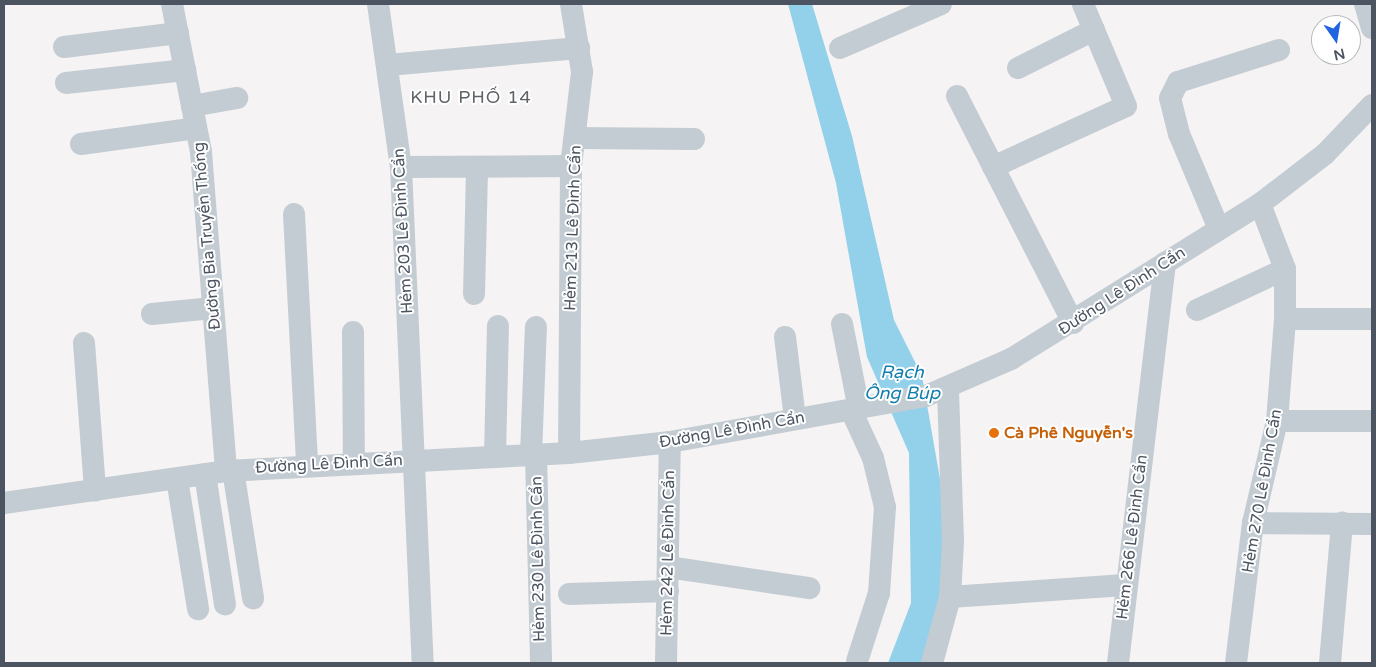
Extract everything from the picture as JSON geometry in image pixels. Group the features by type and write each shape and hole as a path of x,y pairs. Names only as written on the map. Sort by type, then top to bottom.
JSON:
{"street":[{"name":"Đường Bia Truyền Thống","path":"172,4 196,128 213,308 222,472"},
{"name":"Hẻm 203 Lê Đình Cẩn","path":"378,4 388,65 400,168 423,663"},
{"name":"Hẻm 213 Lê Đình Cẩn","path":"569,453 572,166 582,72 571,4"},
{"path":"840,48 940,4"},
{"path":"993,167 1124,110 1126,103 1115,72 1083,4"},
{"path":"1365,4 1372,28"},
{"path":"1018,68 1094,30"},
{"path":"64,46 178,34"},
{"path":"388,65 579,48"},
{"path":"1219,229 1180,134 1170,98 1178,82 1279,50"},
{"path":"66,83 184,70"},
{"path":"957,96 1073,323"},
{"path":"192,106 237,98"},
{"name":"Đường Lê Đình Cẩn","path":"4,503 222,472 354,461 569,453 670,442 795,418 859,409 926,396 948,389 1073,323 1165,262 1260,204 1325,154 1372,105"},
{"path":"81,144 196,128"},
{"path":"575,138 694,139"},
{"path":"400,168 572,166"},
{"path":"474,294 476,167"},
{"name":"Hẻm 270 Lê Đình Cẩn","path":"1236,663 1253,523 1277,421 1285,319 1286,269 1260,204"},
{"path":"294,214 307,465"},
{"name":"Hẻm 266 Lê Đình Cẩn","path":"1118,663 1125,585 1165,262"},
{"path":"1196,310 1286,269"},
{"path":"152,314 213,308"},
{"path":"1285,319 1372,319"},
{"path":"842,324 859,409 885,507 880,593 857,661"},
{"path":"495,457 498,326"},
{"name":"Hẻm 230 Lê Đình Cẩn","path":"536,327 534,455 541,663"},
{"path":"353,332 354,461"},
{"path":"785,337 795,418"},
{"path":"84,343 94,491"},
{"path":"932,663 950,596 954,472 948,389"},
{"path":"1277,421 1372,421"},
{"name":"Hẻm 242 Lê Đình Cẩn","path":"666,663 670,442"},
{"path":"222,472 253,598"},
{"path":"222,472 225,604"},
{"path":"177,479 198,609"},
{"path":"1253,523 1372,524"},
{"path":"1330,663 1342,523"},
{"path":"668,567 809,588"},
{"path":"950,596 1125,585"},
{"path":"568,594 668,591"}],"water":[{"name":"Rạch Ông Búp","path":"788,4 812,4 852,136 894,320 922,376 944,502 948,568 934,639 921,663 888,663 911,603 909,453 867,357 836,183"}],"place":[{"name":"Cà Phê Nguyễn's","path":"994,433"}],"district":[{"name":"KHU PHỐ 14","path":"471,97"}]}
